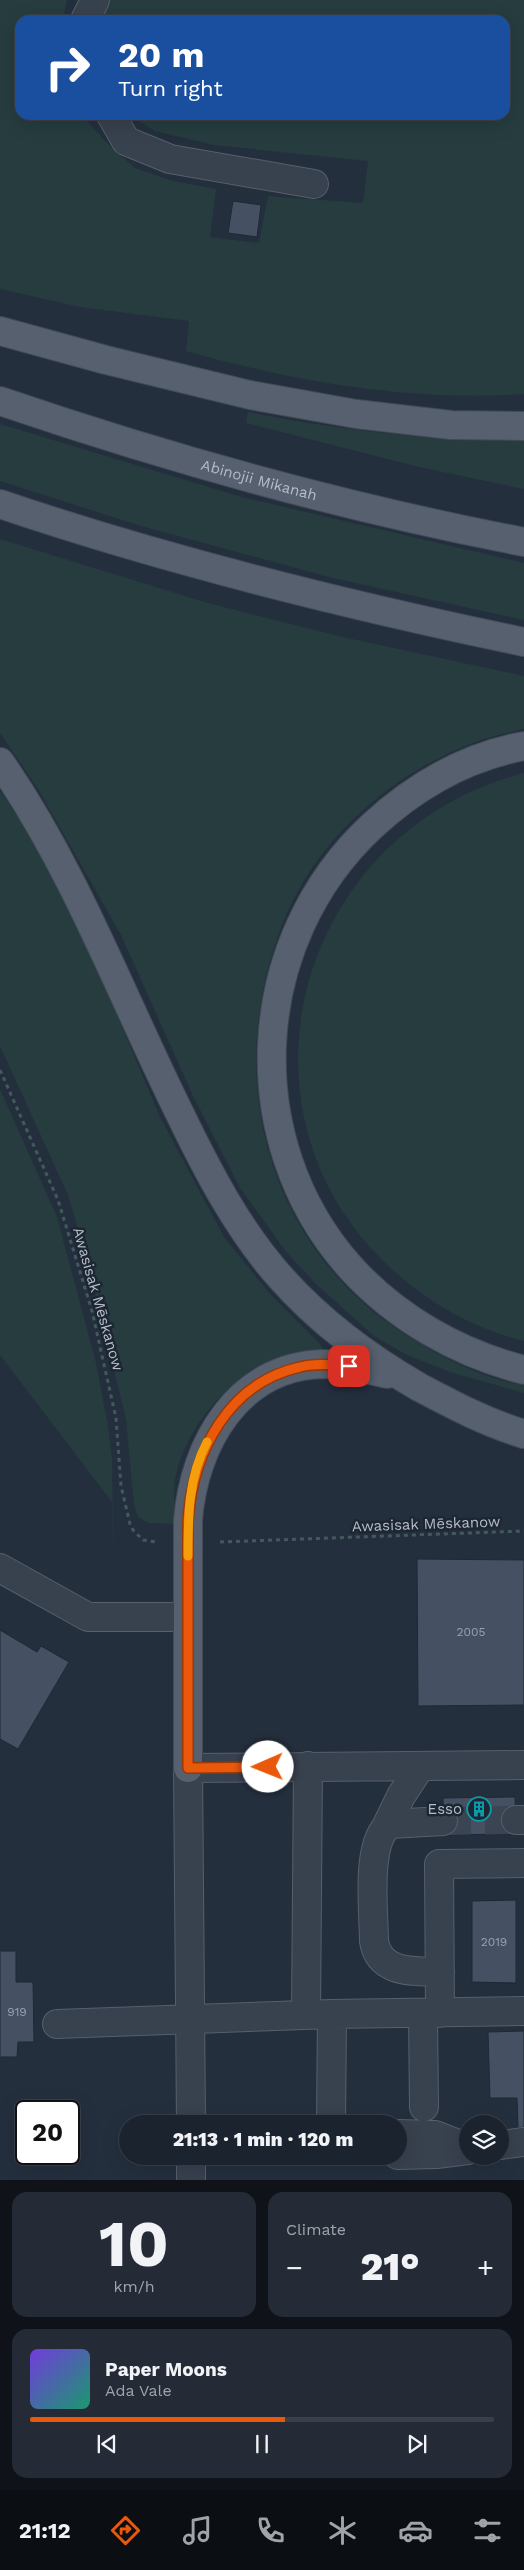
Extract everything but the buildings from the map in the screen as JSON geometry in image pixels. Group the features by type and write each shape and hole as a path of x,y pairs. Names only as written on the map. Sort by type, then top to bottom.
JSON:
{"main road":[{"path":"0,331 106,360 250,395 356,414 451,425 524,426"},
{"name":"Abinojii Mikanah","path":"0,401 136,445 328,498 524,542"},
{"path":"0,504 156,553 282,587 426,622 524,642"},
{"path":"524,746 437,776 398,802 336,862 312,898 281,978 273,1020 271,1059 274,1101 292,1169 312,1211 327,1236 350,1267 384,1299 418,1325 470,1352 496,1363 524,1370"},
{"path":"0,762 15,783 73,885 191,1137 223,1196 250,1238 280,1276 312,1310 342,1337 403,1378 479,1418 524,1434"},
{"path":"188,1768 188,1520 192,1486 205,1446 218,1422 234,1404 266,1380 299,1367 323,1364 349,1366 403,1378"}],"lane":[{"path":"88,15 95,0"},
{"path":"114,120 126,141 170,159 314,184"},
{"path":"0,1568 88,1617 188,1617"},
{"path":"191,2115 188,1768 524,1765"},
{"path":"308,1766 319,2014 330,2115"},
{"path":"420,1767 380,1835 374,1854 376,1948 386,1963 398,1968 440,1972"},
{"path":"386,1827 394,1822 443,1821"},
{"path":"424,2107 431,2013 440,1972 439,1864 524,1863"},
{"path":"57,2024 319,2014 524,2011"},
{"path":"407,2134 435,2135 459,2145"},
{"path":"509,2144 524,2142"},
{"path":"407,2154 459,2150"},
{"path":"191,2165 191,2180"}],"path":[{"name":"Awasisak Mēskanow","path":"0,1070 58,1200 92,1311 108,1375 118,1431 121,1486 125,1508 133,1530 143,1540"},
{"name":"Awasisak Mēskanow","path":"217,1542 524,1531"}],"green space":[{"path":"0,0 67,0 64,15 15,15 15,120 86,120 108,144 135,168 173,181 216,189 210,237 259,243 268,196 363,203 368,161 214,145 155,131 137,120 510,120 510,15 100,15 104,0 524,0 524,394 482,396 396,392 354,387 269,372 186,351 189,321 80,307 0,289"},
{"path":"248,412 316,424 385,433 454,438 524,439 524,489 419,467 246,423"},
{"path":"0,424 242,497 524,563 524,620 333,578 141,526 0,481"},
{"path":"0,539 208,603 338,636 524,676 524,729 484,739 458,749 409,775 386,791 344,828 310,871 295,896 283,923 266,977 258,1029 257,1081 264,1131 278,1179 299,1225 328,1266 364,1303 406,1335 432,1351 479,1373 510,1383 524,1385 524,1393 450,1372 407,1355 374,1336 317,1285 287,1253 240,1188 193,1096 121,935 38,789 0,733"},
{"path":"524,773 524,1341 491,1331 460,1317 416,1290 403,1279 345,1215 311,1142 298,1066 307,990 335,918 381,855 445,805"},
{"path":"0,791 30,834 82,932 160,1117 224,1237 270,1294 320,1344 324,1352 268,1364 252,1372 223,1393 200,1422 183,1454 175,1477 175,1524 149,1523 138,1517 134,1505 126,1419 89,1266 68,1195 0,1046"},
{"path":"0,1089 57,1217 96,1363 108,1426 112,1460 114,1607 112,1502 0,1355"}],"tunnel":[{"path":"443,1821 516,1820"}],"slow traffic":[{"path":"188,1556 189,1502 197,1466 207,1442"}],"place":[{"name":"Esso","path":"479,1809"}],"route":[{"path":"268,1767 188,1768 188,1520 192,1486 205,1446 218,1422 252,1388 266,1380 299,1367 323,1364 349,1366"}]}
